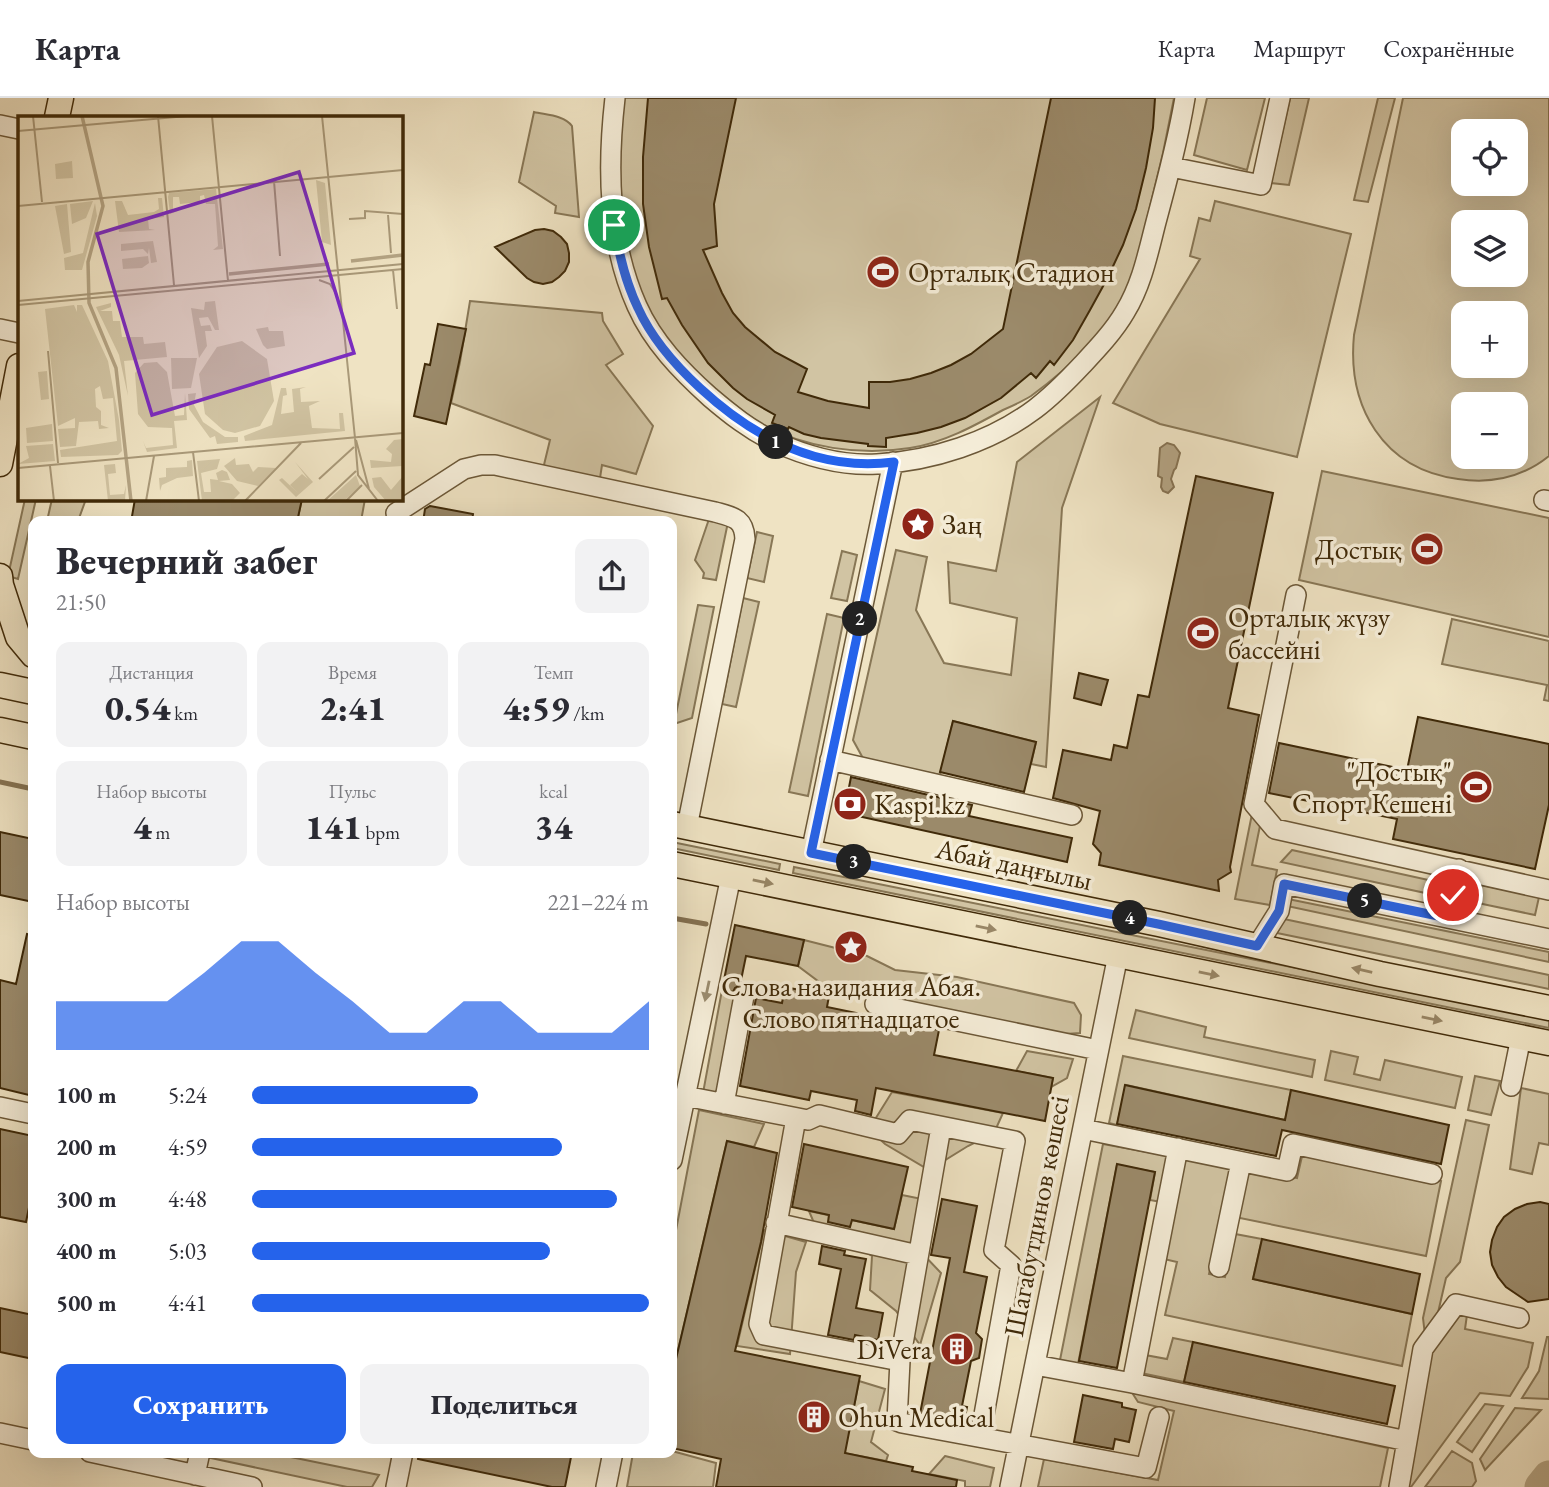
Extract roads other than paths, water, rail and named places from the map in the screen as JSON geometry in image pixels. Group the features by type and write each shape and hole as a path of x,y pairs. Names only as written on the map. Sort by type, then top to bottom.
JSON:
{"main road":[{"path":"57,116 61,98"},
{"path":"0,464 18,371"},
{"path":"0,576 18,637 28,649"},
{"path":"0,685 28,691"},
{"path":"0,730 28,736"},
{"name":"Абай даңғылы","path":"680,826 1549,1008"},
{"path":"677,865 1549,1043"}],"street":[{"path":"615,98 611,144 614,225 627,282 649,330 683,372 730,414 753,430 775,442 813,456 841,462 877,464 938,454 988,437 1034,410 1055,393 1092,354 1124,315 1138,287 1171,167 1185,98"},
{"path":"1171,167 1261,185 1280,98"},
{"path":"0,125 18,129"},
{"path":"0,329 18,333"},
{"path":"811,853 894,462"},
{"path":"397,513 464,469 495,465 715,512 741,522 745,528 745,539 680,826"},
{"path":"1296,595 1254,804 1275,829 1549,890"},
{"path":"830,760 1072,815"},
{"path":"1448,918 1459,869"},
{"path":"677,1135 731,876"},
{"path":"1257,946 1279,911 1284,884 1549,939"},
{"name":"Шагабутдинов көшесі","path":"1010,1487 1118,955"},
{"path":"724,1104 744,996"},
{"path":"875,1004 1098,1050"},
{"path":"1511,1086 1521,1037"},
{"path":"685,1096 808,1120 820,1115 898,1133 910,1120 1015,1140 994,1250 1011,1265 980,1437"},
{"path":"0,1107 28,1113"},
{"path":"796,1118 760,1324 764,1335 900,1361"},
{"path":"941,1127 900,1361 897,1420 1146,1468 1159,1417"},
{"path":"1083,1129 1287,1171 1293,1144 1432,1174"},
{"path":"1132,1383 1178,1148"},
{"path":"1219,1268 1241,1162"},
{"path":"776,1223 918,1255"},
{"path":"1399,1487 1423,1349 1455,1304 1519,1318"},
{"path":"1035,1365 1407,1441"},
{"path":"0,1433 28,1439"},
{"path":"117,1458 252,1487"},
{"path":"195,1475 199,1458"},
{"path":"396,1487 402,1458"},
{"path":"606,1487 612,1458"}],"waterway":[{"path":"0,782 28,788"},
{"path":"677,919 706,924"},
{"path":"1541,1487 1549,1477"}],"place":[{"name":"Орталық Стадион","path":"883,272"},
{"name":"Заң","path":"918,524"},
{"name":"Достық","path":"1427,549"},
{"name":"Орталық жүзу бассейні","path":"1203,633"},
{"name":"\"Достық\" Спорт Кешені","path":"1476,787"},
{"name":"Kaspi.kz","path":"850,804"},
{"name":"Слова назидания Абая. Слово пятнадцатое","path":"851,947"},
{"name":"DiVera","path":"957,1349"},
{"name":"Ohun Medical","path":"814,1417"}]}
